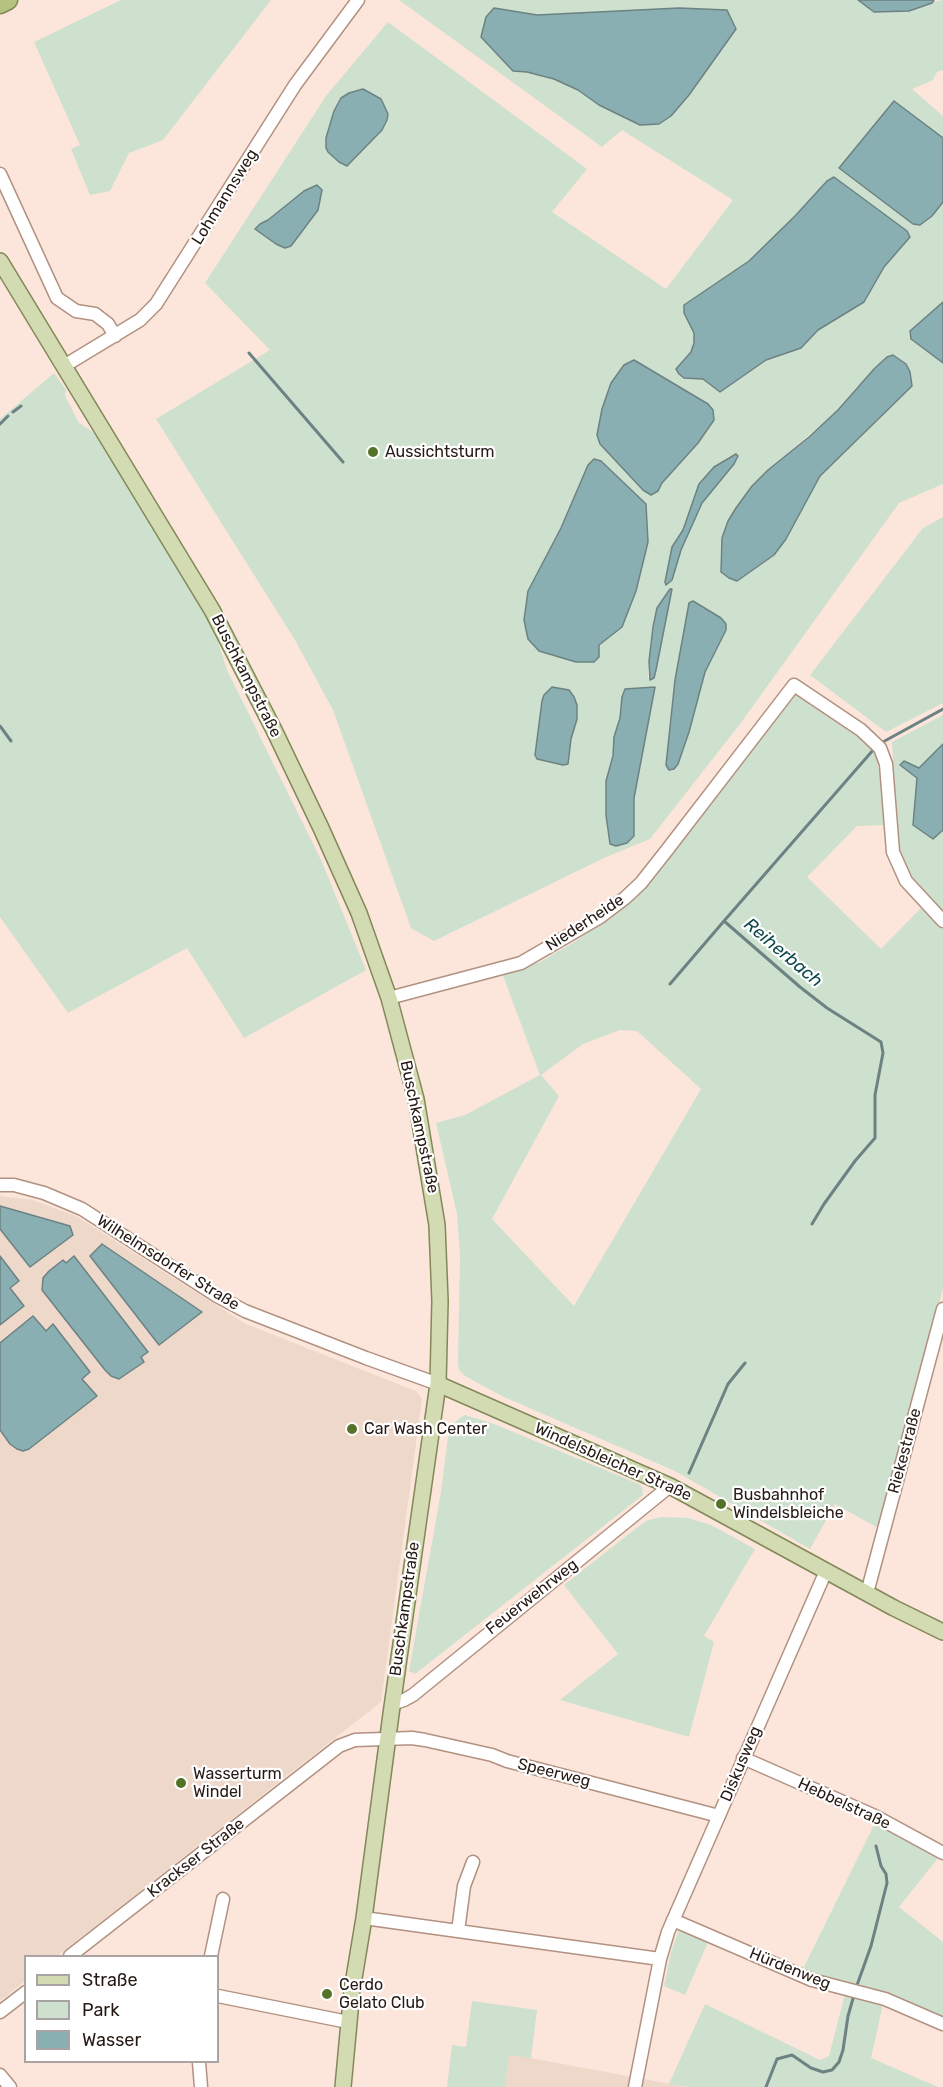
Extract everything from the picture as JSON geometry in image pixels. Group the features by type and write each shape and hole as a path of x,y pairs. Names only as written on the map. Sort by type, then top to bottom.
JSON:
{"highway":[{"path":"0,4 8,0"}],"main road":[{"name":"Buschkampstraße","path":"0,261 212,610 274,730 359,913 389,998 416,1099 433,1195 439,1265 438,1384 348,2022 343,2087"},
{"name":"Windelsbleicher Straße","path":"438,1384 670,1486 943,1632"}],"street":[{"name":"Lohmannsweg","path":"64,366 140,320 156,304 295,85 358,0"},
{"path":"0,174 57,298 76,311 95,314 108,324 115,336"},
{"name":"Niederheide","path":"389,998 521,963 600,917 625,898 641,883 794,685 876,743 886,764 893,852 906,881 943,921"},
{"name":"Wilhelmsdorfer Straße","path":"0,1185 14,1185 44,1193 82,1209 217,1296 245,1311 438,1384"},
{"name":"Riekestraße","path":"867,1593 943,1309"},
{"name":"Feuerwehrweg","path":"392,1704 413,1695 670,1486"},
{"name":"Diskusweg","path":"636,2083 660,1959 673,1920 826,1571"},
{"name":"Speerweg","path":"388,1738 418,1738 481,1752 507,1761 719,1815"},
{"name":"Krackser Straße","path":"71,1955 339,1746 356,1740 388,1738"},
{"name":"Hebbelstraße","path":"743,1758 876,1816 943,1853"},
{"path":"458,1931 465,1886 473,1862"},
{"path":"211,1955 224,1899"},
{"path":"364,1918 660,1959"},
{"name":"Hürdenweg","path":"673,1920 812,1980 885,1999 943,2024"},
{"path":"0,2012 24,1994"},
{"path":"219,1996 348,2022"},
{"path":"199,2063 201,2087"},
{"path":"0,2075 10,2087"}],"shaded area":[{"path":"0,1196 33,1200 76,1216 246,1324 416,1391 422,1399 381,1702 58,1955 24,1955 24,1982 0,2001"},
{"path":"509,2054 687,2087 505,2087"}],"green space":[{"path":"121,0 271,0 163,140 129,153 110,191 90,195 71,149 80,145 34,42"},
{"path":"399,0 858,0 874,12 943,0 943,70 937,72 933,80 912,89 943,116 943,138 894,102 839,168 913,224 943,202 943,302 910,331 911,340 943,363 943,484 899,503 740,724 650,839 604,858 434,941 411,928 333,710 295,640 156,419 270,350 205,283 326,96 388,22 587,169 552,212 666,289 733,200 622,130 602,147","holes":["494,8 537,15 679,8 736,29 689,95 671,116 599,105 578,90 554,79 513,71","356,90 381,99 388,114 387,120 356,158 339,162 329,152 326,138 334,111 341,98","834,177 907,231 909,237 884,267 864,302 818,330 801,348 766,360 752,369 703,379 685,378 679,374 676,369 691,352 694,343 694,333 684,313 684,305 749,261 827,181","268,220 311,221 291,246 276,244 256,229 260,224","611,383 713,411 714,420 698,443 662,483 658,491 651,495 643,490 600,444 597,435 602,409","858,385 848,449 820,476 786,539 774,556 737,581 722,538 728,521 752,486 838,410","738,455 734,464 702,503 681,550 672,580 665,582 675,541 683,530 699,484 714,467 730,456","588,465 646,504 648,542 636,591 622,627 599,645 599,657 558,657 540,651 528,639 561,528","672,589 656,670 650,680 648,677 650,644 657,608","693,601 721,618 723,637 705,672 678,764 669,770 666,764 675,680","654,687 634,798 635,827 606,781 613,756 614,737 620,719 622,697 641,689","542,701 577,719 571,739 568,764 539,732"]},
{"path":"54,373 66,390 65,396 79,423 93,432 112,457 213,626 227,670 322,862 366,970 244,1038 187,948 68,1013 0,917 0,419"},
{"path":"943,517 943,703 886,732 810,675 923,528"},
{"path":"795,694 800,695 854,734 871,747 876,754 887,825 857,826 807,877 881,949 922,907 943,929 943,1288 880,1529 835,1504 810,1549 675,1471 504,1397 465,1376 459,1370 460,1257 457,1214 436,1123 465,1115 540,1075 502,973 540,962 576,941 629,903 645,887","holes":["620,1030 637,1031 701,1089 574,1306 492,1219 559,1096 541,1075 583,1044"]},
{"path":"943,715 943,744 919,768 904,761 917,778 913,825 933,839 943,830 943,912 910,878 915,880 909,876 899,849 892,742"},
{"path":"465,1415 494,1424 639,1484 643,1495 415,1674 409,1671 441,1492 448,1437 457,1420"},
{"path":"661,1517 688,1518 711,1525 755,1549 704,1636 714,1642 689,1737 560,1700 618,1654 564,1585 646,1521"},
{"path":"875,1823 938,1858 899,1907 943,1942 943,2021 801,1973"},
{"path":"680,1927 709,1940 685,1995 664,1986 671,1952"},
{"path":"845,1994 883,2004 871,2058 938,2087 687,2087 669,2084 705,2004 820,2060 829,2056"},
{"path":"472,2001 537,2010 531,2058 509,2055 505,2087 447,2087 452,2045 466,2047"}],"water":[{"path":"858,0 934,0 932,3 909,11 874,12"},
{"path":"494,8 537,15 679,8 727,10 736,29 689,95 671,116 659,124 640,125 554,79 513,71 481,37 486,17"},
{"path":"363,89 381,99 388,114 387,120 382,130 347,166 328,152 326,138 334,111 341,98"},
{"path":"894,101 943,138 943,202 932,216 920,225 913,224 839,168"},
{"path":"834,177 907,231 910,237 884,267 864,302 818,330 801,348 766,360 720,392 703,379 684,378 676,369 691,352 694,333 684,313 684,305 749,261 827,181"},
{"path":"317,185 322,190 318,210 291,246 285,248 276,244 255,229 304,191"},
{"path":"943,302 943,363 911,339 910,331"},
{"path":"893,355 906,364 912,386 820,476 786,539 774,555 737,581 721,572 722,538 728,521 752,486 809,437 838,410 874,369 887,357"},
{"path":"634,360 708,404 713,410 714,420 698,443 662,483 658,491 651,495 643,490 600,444 597,435 602,409 611,383 624,365"},
{"path":"736,454 738,456 734,464 702,503 681,550 672,580 666,585 672,547 683,530 699,484 714,467"},
{"path":"594,459 601,461 646,504 648,542 636,591 622,627 599,645 599,657 594,662 576,662 539,651 528,639 524,620 528,591 561,528 588,465"},
{"path":"672,589 656,670 654,678 650,680 649,661 657,608"},
{"path":"693,601 721,618 726,624 726,630 705,672 678,764 674,769 669,770 666,765 675,680 689,603"},
{"path":"552,687 569,690 577,705 577,719 571,739 568,764 563,765 537,759 535,755 542,701 544,695"},
{"path":"655,687 634,798 634,836 627,843 616,846 610,844 606,815 606,781 613,756 614,737 620,718 622,697 625,689"},
{"path":"943,744 943,830 933,839 913,825 917,778 900,765 904,761 919,768"},
{"path":"0,1206 70,1226 73,1235 30,1267 0,1229"},
{"path":"102,1244 202,1312 159,1345 90,1256"},
{"path":"0,1256 19,1281 10,1288 24,1306 0,1325"},
{"path":"74,1256 148,1352 141,1357 144,1362 119,1379 111,1376 105,1370 42,1290 43,1278 49,1271 63,1260 66,1263"},
{"path":"33,1316 46,1331 53,1324 90,1372 82,1379 97,1396 29,1449 23,1451 10,1444 0,1430 0,1343"}],"waterway":[{"path":"249,353 343,462"},
{"path":"13,412 21,406"},
{"path":"0,424 8,416"},
{"name":"Reiherbach","path":"881,743 943,709"},
{"path":"0,726 11,741"},
{"name":"Reiherbach","path":"812,1224 855,1161 875,1138 875,1095 883,1053 881,1042 827,1008 724,921 874,749"},
{"path":"670,984 724,921"},
{"name":"Reiherbach","path":"689,1473 728,1384 745,1363"},
{"path":"856,1988 871,1946 887,1883 876,1846"},
{"path":"766,2087 777,2059 792,2055 811,2068 823,2072 832,2070 839,2062 843,2050 854,1995"}],"place":[{"name":"Aussichtsturm","path":"373,452"},
{"name":"Car Wash Center","path":"352,1429"},
{"name":"Busbahnhof Windelsbleiche","path":"721,1504"},
{"name":"Wasserturm Windel","path":"181,1783"},
{"name":"Cerdo Gelato Club","path":"327,1994"}]}
